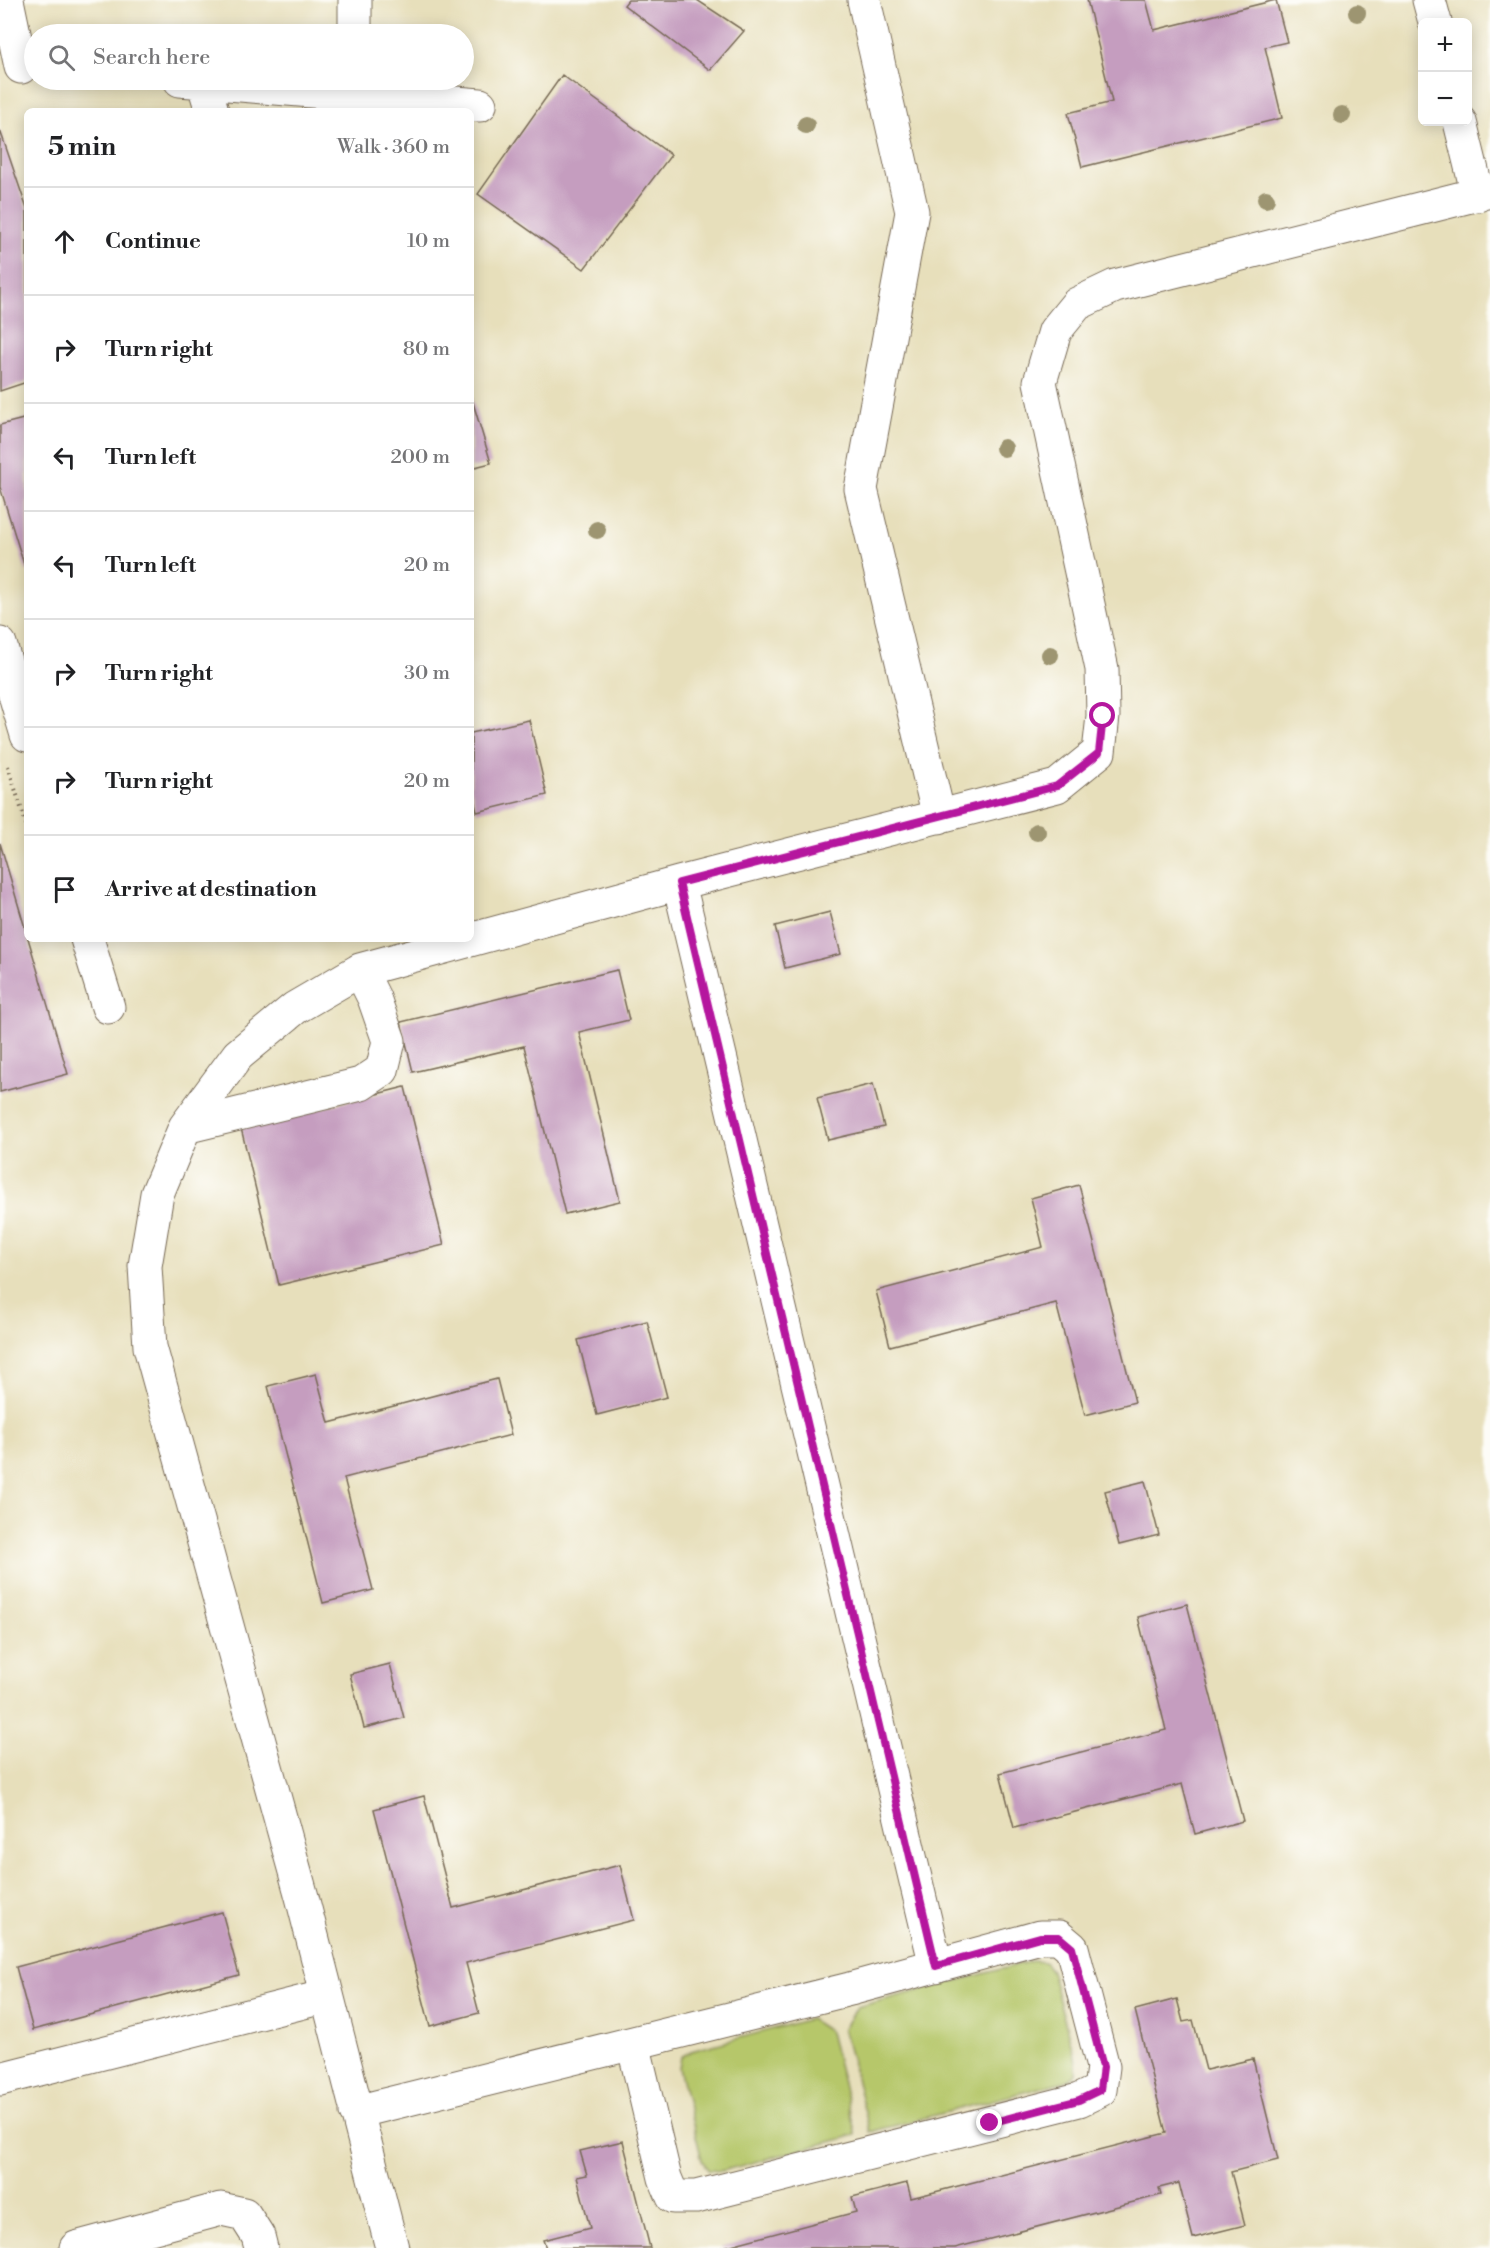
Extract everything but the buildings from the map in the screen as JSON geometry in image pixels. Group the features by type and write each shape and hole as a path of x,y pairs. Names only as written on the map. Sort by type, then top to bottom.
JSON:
{"street":[{"path":"7,0 18,66"},
{"path":"355,0 355,24"},
{"path":"864,0 912,212 861,489 939,817"},
{"path":"1429,0 1434,18"},
{"path":"198,91 237,90"},
{"path":"375,90 480,105"},
{"path":"474,939 679,883 1057,786 1099,753 1103,716 1102,669 1040,382 1055,331 1077,304 1115,286 1484,193 1461,126"},
{"path":"0,644 24,725"},
{"path":"679,883 936,1966"},
{"path":"88,942 108,1007"},
{"path":"392,2248 327,1996 150,1347 145,1266 157,1194 185,1127 238,1055 295,1008 360,970 463,942"},
{"path":"185,1127 361,1084 382,1070 389,1041 374,998 360,970"},
{"path":"356,2112 633,2043 850,1989 1040,1937 1059,1937 1072,1948 1103,2067 1100,2090 1068,2103 696,2197 673,2197 665,2178 633,2043"},
{"path":"0,2079 327,1996"},
{"path":"76,2248 221,2209 244,2214 258,2236 261,2248"}],"path":[{"path":"7,761 24,817"}],"green space":[{"path":"1032,1961 1044,1962 1051,1971 1076,2062 1076,2074 1066,2081 870,2132 843,2028 857,2007"},
{"path":"810,2019 830,2032 856,2135 721,2171 708,2170 702,2160 679,2068 681,2057 691,2051"}],"route":[{"path":"990,2123 1079,2100 1100,2090 1103,2067 1072,1948 1059,1937 1040,1937 936,1966 679,883 1057,786 1099,753 1103,716"}]}
